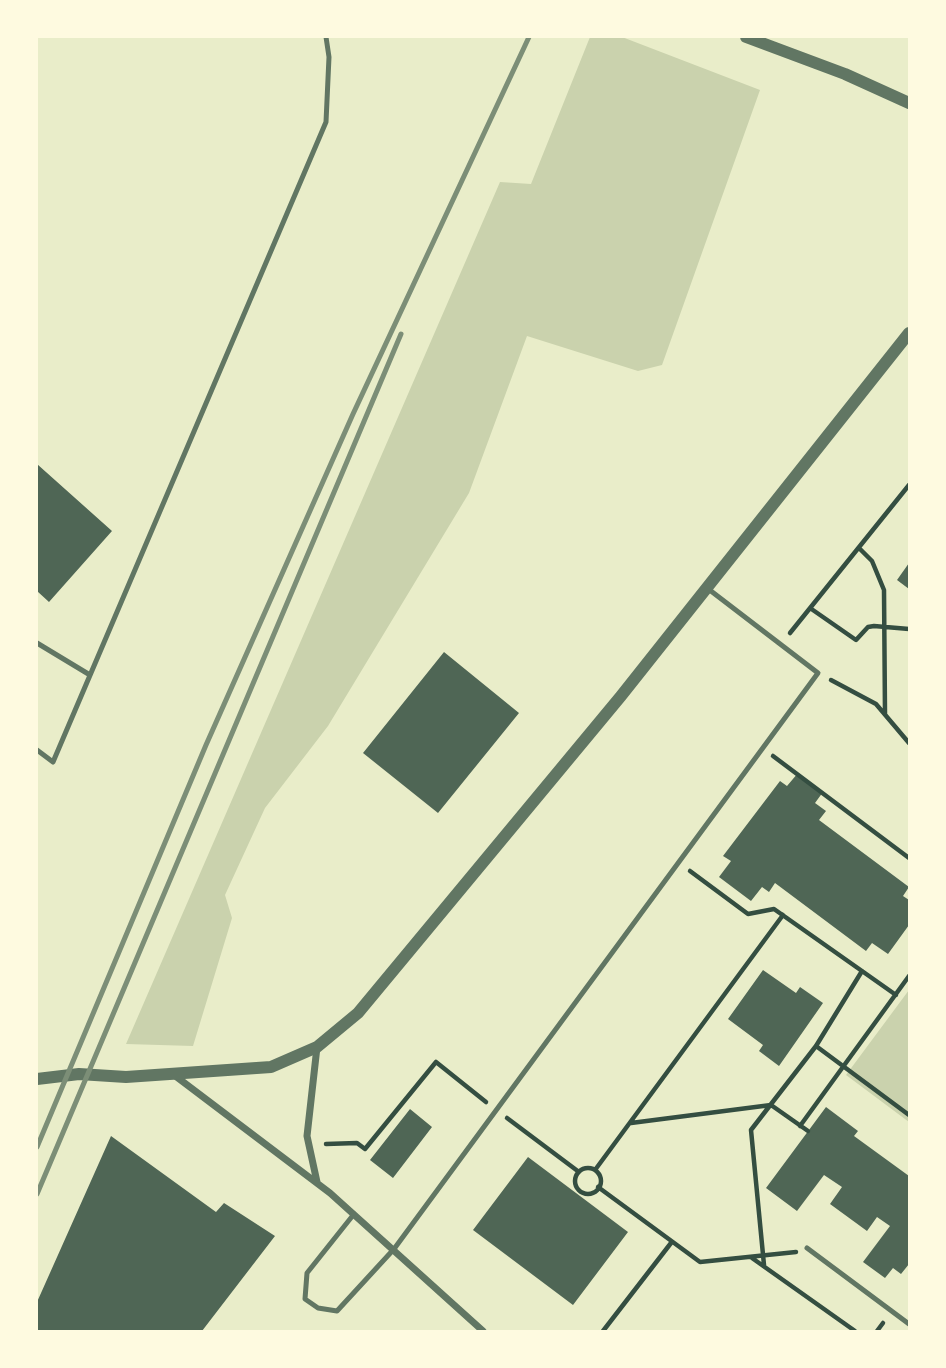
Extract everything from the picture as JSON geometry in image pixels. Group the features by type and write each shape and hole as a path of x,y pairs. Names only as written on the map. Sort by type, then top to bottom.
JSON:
{"street":[{"path":"746,37 845,74 909,103"},
{"path":"37,1079 79,1074 126,1077 271,1066 317,1047 358,1013 708,588 909,333"},
{"path":"317,1047 307,1136 317,1183"},
{"path":"172,1074 317,1183 483,1331"}],"lane":[{"path":"37,750 53,762 326,122 329,57 326,37"},
{"path":"354,1214 307,1273 304,1299 318,1308 337,1311 394,1249 818,673 708,588"},
{"path":"37,643 90,675"},
{"path":"807,1248 909,1324"}],"path":[{"path":"781,645 909,485"},
{"path":"859,548 872,561 884,590 885,714"},
{"path":"810,608 856,640 868,627 909,629"},
{"path":"818,673 876,704 909,743"},
{"path":"762,748 802,775 909,858"},
{"path":"678,863 748,914 775,909 896,995"},
{"path":"595,1170 783,915"},
{"path":"764,1265 751,1130 816,1046 862,971"},
{"path":"800,1126 909,976"},
{"path":"816,1046 909,1115"},
{"path":"326,1144 357,1143 365,1149 436,1062 579,1172"},
{"path":"630,1123 771,1105 808,1131"},
{"path":"591,1168 600,1174 598,1187 591,1195 573,1181 579,1172 591,1168"},
{"path":"598,1187 700,1262 764,1256 807,1248"},
{"path":"603,1331 671,1243"},
{"path":"751,1257 855,1331"}],"green space":[{"path":"590,37 622,37 760,90 662,365 638,371 527,336 469,493 328,726 265,808 225,895 232,918 193,1046 126,1044 500,182 531,184"},
{"path":"909,990 909,1122 846,1075"}],"building":[{"path":"37,464 112,531 49,602 37,591"},
{"path":"909,563 909,589 897,580"},
{"path":"444,652 519,713 438,813 363,753"},
{"path":"798,773 823,792 815,803 826,811 819,820 909,887 903,896 909,900 909,925 888,954 872,943 866,951 775,883 769,892 762,887 751,901 719,877 731,861 723,856 780,781 787,786"},
{"path":"763,970 796,993 800,987 823,1003 779,1066 759,1051 763,1045 728,1019"},
{"path":"826,1107 858,1131 854,1136 909,1176 909,1264 901,1274 893,1268 885,1278 863,1262 890,1226 877,1217 867,1231 830,1204 842,1187 824,1175 797,1211 766,1188"},
{"path":"410,1109 432,1127 393,1178 370,1160"},
{"path":"111,1136 216,1212 224,1203 275,1236 202,1331 37,1331 37,1302"},
{"path":"528,1157 628,1232 573,1305 473,1230"}],"railway":[{"path":"37,1147 206,745 353,414 529,37"},
{"path":"37,1194 401,334"}]}
